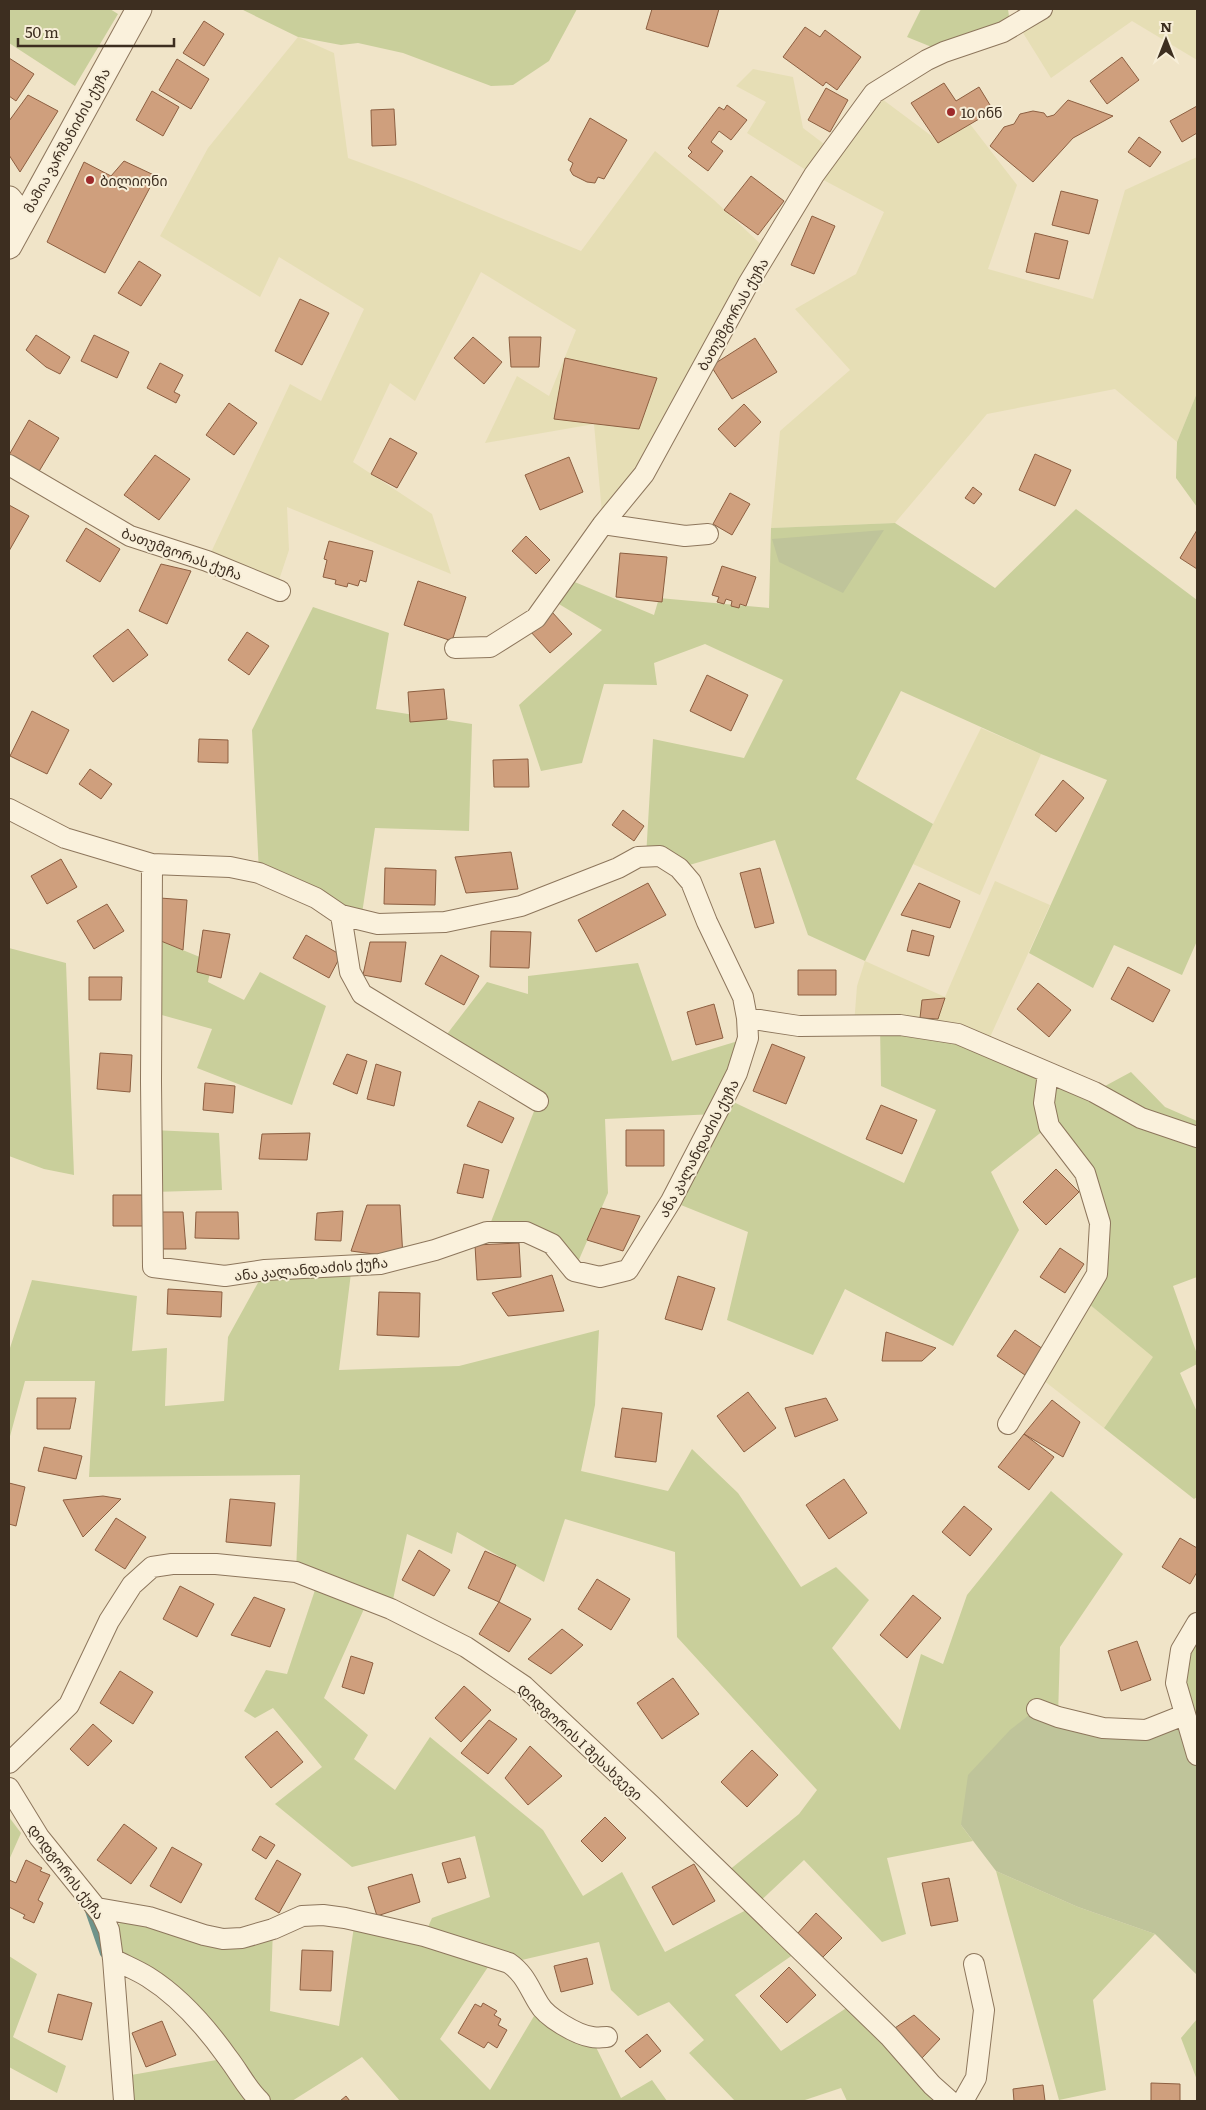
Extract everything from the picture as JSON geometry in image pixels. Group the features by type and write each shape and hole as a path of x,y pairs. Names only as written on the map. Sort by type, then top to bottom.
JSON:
{"street":[{"name":"მამია ვარშანიძის ქუჩა","path":"9,246 16,208 138,9"},
{"name":"ბათუმგორას ქუჩა","path":"455,648 490,647 536,618 603,524 644,474 745,290 814,175 874,93 927,60 944,52 1004,32 1042,9"},
{"name":"ბათუმგორას ქუჩა","path":"9,465 130,536 207,561 280,591"},
{"path":"603,524 685,536 708,534"},
{"name":"ანა კალანდაძის ქუჩა","path":"9,809 65,838 152,864 230,867 259,873 316,898 340,916 378,924 445,922 521,906 618,868 638,857 660,856 679,868 691,882 707,922 743,997 748,1038 737,1073 671,1201 628,1270 600,1277 574,1271 552,1244 526,1232 487,1232 435,1250 380,1264 265,1270 225,1276 153,1267 151,1082 152,864"},
{"path":"340,916 350,972 362,994 538,1101"},
{"path":"747,1018 799,1026 900,1025 958,1034 1094,1092 1141,1118 1197,1137"},
{"path":"1008,1424 1097,1274 1100,1224 1085,1173 1049,1126 1044,1103 1048,1073"},
{"name":"დიდგორის I შესახვევი","path":"9,1763 68,1705 109,1621 132,1585 152,1567 172,1564 216,1564 296,1572 391,1609 466,1647 524,1686 651,1805 889,2036 932,2085 950,2101"},
{"path":"1197,1623 1181,1650 1176,1683 1197,1754"},
{"path":"1037,1708 1058,1717 1103,1728 1146,1730 1184,1715"},
{"name":"დიდგორის ქუჩა","path":"9,1788 39,1837 97,1908 110,1930 124,2101"},
{"path":"97,1908 149,1917 204,1935 223,1939 242,1938 273,1929 302,1916 323,1915 345,1918 424,1936 509,1963 519,1970 527,1980 540,2006 556,2020 592,2037 607,2037"},
{"path":"113,1960 147,1976 174,1996 201,2023 260,2101"},
{"path":"963,2101 976,2078 984,2010 974,1964"}],"shaded area":[{"path":"1048,9 1197,9 1197,60 1132,21 1051,78 1020,28"},
{"path":"298,37 334,53 348,158 414,182 581,251 655,151 714,200 768,251 603,524 594,424 485,443 517,376 549,396 576,330 481,272 415,401 390,383 353,462 432,514 451,574 287,507 289,550 277,586 207,561 290,384 321,401 364,309 279,257 260,297 160,236 208,148"},
{"path":"753,69 793,77 803,128 832,150 874,93 937,140 970,124 1017,185 988,269 1093,299 1125,190 1197,157 1197,393 1177,442 1115,389 987,414 895,523 771,528 780,431 850,370 795,309 856,274 884,212 814,175 747,133 766,102 736,86"},
{"path":"981,728 1041,754 980,895 913,864"},
{"path":"995,881 1050,905 986,1046 854,1025 857,986 865,961 945,997"},
{"path":"1083,1299 1154,1357 1104,1428 1038,1376"}],"green space":[{"path":"9,9 110,9 118,14 75,86 9,43"},
{"path":"241,9 577,9 549,61 513,85 491,86 403,53 358,43 341,45 298,37"},
{"path":"921,9 1008,9 1010,24 944,52 907,37"},
{"path":"1197,393 1197,507 1176,478 1177,442"},
{"path":"1076,509 1197,600 1197,941 1182,975 1114,945 1093,988 1029,953 1107,780 1041,754 901,691 856,779 933,824 865,961 808,935 775,840 679,868 646,857 653,739 744,758 783,680 705,644 654,663 657,685 604,684 582,763 541,771 519,705 602,630 549,598 565,578 654,615 659,598 769,608 771,528 895,523 995,588"},
{"path":"884,530 843,593 779,562 772,539"},
{"path":"313,607 389,633 376,709 472,724 469,831 375,828 361,920 259,873 252,730"},
{"path":"151,937 212,962 208,982 244,1000 260,972 326,1006 292,1105 197,1068 212,1029 151,1012"},
{"path":"9,948 66,963 74,1175 44,1169 9,1156"},
{"path":"638,963 672,1061 748,1038 725,1098 904,1183 936,1110 881,1086 880,1025 958,1034 1094,1092 1131,1072 1165,1107 1197,1121 1197,1277 1173,1286 1197,1354 1197,1364 1180,1373 1197,1412 1197,1497 1194,1499 1104,1428 1153,1357 1083,1299 1100,1223 1049,1126 991,1172 1019,1230 953,1346 845,1289 813,1355 727,1320 748,1232 671,1201 716,1114 605,1119 608,1193 574,1271 552,1244 487,1232 538,1101 441,1042 487,982 528,994 528,976"},
{"path":"152,1130 219,1133 222,1190 153,1192"},
{"path":"352,1265 339,1370 459,1366 599,1330 595,1405 581,1471 668,1491 692,1449 738,1493 801,1587 836,1567 869,1600 832,1648 900,1730 921,1654 943,1664 967,1595 1051,1491 1123,1554 1060,1647 1058,1717 961,1825 973,1841 887,1858 906,1934 882,1942 804,1860 755,1906 800,1950 735,1995 781,2051 854,2003 950,2101 847,2101 841,2088 802,2101 735,2101 689,2053 704,2040 669,2002 638,2016 611,1990 599,1942 509,1963 494,1958 440,2039 490,2090 540,2006 591,2037 621,2098 652,2080 667,2101 400,2101 362,2057 292,2101 124,2101 120,2077 228,2058 119,1958 115,1928 128,1915 204,1935 273,1929 270,2011 339,2026 355,1920 424,1936 432,1918 490,1897 475,1836 352,1867 275,1804 322,1767 273,1708 255,1718 244,1711 266,1670 287,1674 318,1581 296,1572 300,1475 89,1477 95,1381 25,1381 9,1440 9,1351 32,1280 137,1296 132,1351 167,1348 165,1406 224,1401 228,1337 265,1270","holes":["565,1519 675,1552 677,1637 817,1790 799,1814 723,1875 754,1906 665,1952 622,1872 583,1896 543,1830 430,1737 395,1790 354,1759 368,1735 324,1698 368,1600 391,1609 407,1534 452,1554 457,1532 544,1582"]},
{"path":"1197,1623 1197,1755 1181,1650"},
{"path":"1037,1709 1103,1728 1184,1715 1197,1755 1197,1975 1155,1934 1078,1907 996,1871 961,1825 968,1775 1010,1730"},
{"path":"9,1817 21,1833 9,1860"},
{"path":"996,1871 1078,1907 1155,1934 1093,2000 1106,2090 1059,2100"},
{"path":"9,1956 37,1974 13,2037 66,2066 57,2093 9,2067"},
{"path":"1197,2019 1197,2080 1181,2038"}],"building":[{"path":"652,9 719,9 708,47 646,29"},
{"path":"204,21 224,34 204,66 183,53"},
{"path":"805,27 820,37 825,30 861,57 837,90 826,82 823,86 783,57"},
{"path":"1122,57 1139,80 1107,104 1090,81"},
{"path":"9,58 34,74 16,101 9,96"},
{"path":"177,59 209,79 191,109 159,90"},
{"name":"10 ინნ","path":"944,83 956,101 979,87 990,105 979,119 938,143 911,103"},
{"path":"826,88 848,100 830,132 808,120"},
{"path":"152,91 179,107 163,136 136,120"},
{"path":"28,95 58,111 20,172 9,155 9,121"},
{"path":"1068,100 1113,116 1073,138 1033,182 990,146 1004,127 1014,124 1020,114 1033,111 1044,113 1047,117 1054,115"},
{"path":"727,105 747,120 731,140 719,131 711,142 723,151 708,171 688,156 692,152 688,148 719,107 724,110"},
{"path":"1197,106 1197,133 1182,142 1170,121"},
{"path":"394,109 396,145 372,146 371,110"},
{"path":"590,118 627,140 604,179 598,177 595,183 587,182 573,175 570,170 573,163 568,160"},
{"path":"1139,137 1161,152 1150,167 1128,152"},
{"path":"124,161 156,176 105,273 47,242 84,162 111,176"},
{"path":"751,176 784,201 758,235 724,210"},
{"path":"1061,191 1098,200 1089,234 1052,225"},
{"path":"812,216 835,226 814,274 791,265"},
{"path":"1035,233 1068,241 1059,279 1026,272"},
{"path":"139,261 161,275 141,306 118,293"},
{"path":"300,299 329,313 302,365 275,351"},
{"path":"36,335 70,357 60,374 46,367 26,350"},
{"path":"94,335 129,352 117,378 81,361"},
{"path":"473,337 502,362 484,384 454,358"},
{"path":"509,337 541,337 539,367 511,367"},
{"path":"755,338 777,372 732,399 711,366"},
{"path":"565,358 657,378 639,429 554,419"},
{"path":"160,363 183,375 174,392 180,395 176,403 147,388"},
{"path":"229,403 257,423 234,455 206,435"},
{"path":"744,404 761,422 735,447 718,429"},
{"path":"29,420 59,438 38,473 9,455"},
{"path":"390,438 417,453 397,488 371,474"},
{"path":"1035,454 1071,470 1055,506 1019,490"},
{"path":"155,455 190,479 159,520 124,495"},
{"path":"569,457 583,492 540,510 525,475"},
{"path":"973,487 982,494 974,504 965,498"},
{"path":"730,493 750,504 732,535 713,524"},
{"path":"9,505 29,516 9,551"},
{"path":"86,528 120,549 100,582 66,561"},
{"path":"1197,530 1197,569 1180,558"},
{"path":"526,536 550,560 536,574 512,551"},
{"path":"329,541 373,551 366,582 360,580 358,586 348,583 347,587 335,584 336,580 323,577 327,560 324,559"},
{"path":"620,553 667,557 662,602 616,597"},
{"path":"161,564 191,571 167,624 139,611"},
{"path":"722,566 756,577 746,606 740,604 739,608 731,606 732,601 726,599 724,604 717,602 719,597 712,595"},
{"path":"418,581 466,597 452,641 404,625"},
{"path":"552,612 572,634 550,653 530,631"},
{"path":"128,629 148,655 113,682 93,656"},
{"path":"247,632 269,646 249,675 228,660"},
{"path":"707,675 748,695 731,731 690,711"},
{"path":"444,689 447,719 410,722 408,692"},
{"path":"32,711 69,730 47,774 10,756"},
{"path":"199,739 228,740 228,763 198,762"},
{"path":"528,759 529,787 494,787 493,760"},
{"path":"90,769 112,784 101,799 79,784"},
{"path":"1063,780 1084,798 1056,832 1035,815"},
{"path":"623,810 644,826 634,841 612,825"},
{"path":"511,852 518,889 466,893 455,857"},
{"path":"61,859 77,887 47,904 31,876"},
{"path":"385,868 436,870 435,905 384,904"},
{"path":"760,868 774,923 755,928 740,873"},
{"path":"648,883 666,915 596,952 578,920"},
{"path":"919,883 960,901 950,928 901,915"},
{"path":"160,898 187,900 183,950 156,939"},
{"path":"107,904 124,931 94,949 77,921"},
{"path":"203,930 230,934 221,978 197,972"},
{"path":"912,930 934,936 929,956 907,951"},
{"path":"491,931 531,932 529,968 490,967"},
{"path":"306,935 341,955 329,978 293,958"},
{"path":"370,942 406,942 401,982 363,975"},
{"path":"441,955 479,976 464,1005 425,984"},
{"path":"1128,967 1170,990 1153,1022 1111,999"},
{"path":"798,970 836,970 836,995 798,995"},
{"path":"89,977 122,977 121,1000 89,1000"},
{"path":"1038,983 1071,1010 1049,1037 1017,1009"},
{"path":"945,998 938,1019 920,1018 922,1000"},
{"path":"714,1004 723,1038 696,1045 687,1012"},
{"path":"772,1044 805,1057 786,1104 753,1091"},
{"path":"100,1053 132,1055 130,1092 97,1089"},
{"path":"347,1054 367,1061 357,1094 333,1084"},
{"path":"376,1064 401,1072 394,1106 367,1099"},
{"path":"205,1083 235,1086 233,1113 203,1110"},
{"path":"479,1101 514,1118 502,1143 467,1126"},
{"path":"881,1105 917,1120 902,1154 866,1139"},
{"path":"626,1130 664,1130 664,1166 626,1166"},
{"path":"310,1133 307,1160 259,1159 262,1134"},
{"path":"464,1164 489,1170 483,1198 457,1193"},
{"path":"1056,1169 1079,1192 1046,1225 1023,1202"},
{"path":"113,1195 143,1195 143,1226 113,1226"},
{"path":"367,1205 400,1205 403,1258 351,1251"},
{"path":"601,1208 640,1216 623,1251 587,1240"},
{"path":"343,1211 341,1241 315,1240 317,1213"},
{"path":"153,1212 183,1212 186,1249 153,1249"},
{"path":"196,1212 238,1212 239,1239 195,1238"},
{"path":"519,1243 521,1277 477,1280 475,1245"},
{"path":"1060,1248 1084,1264 1065,1293 1040,1277"},
{"path":"552,1275 564,1311 508,1316 492,1293"},
{"path":"678,1276 715,1288 702,1330 665,1319"},
{"path":"168,1289 222,1292 221,1317 167,1314"},
{"path":"379,1292 420,1293 419,1337 377,1335"},
{"path":"1015,1330 1043,1349 1025,1375 997,1356"},
{"path":"886,1332 936,1348 922,1361 882,1361"},
{"path":"748,1392 776,1428 744,1452 717,1416"},
{"path":"37,1398 76,1398 70,1429 37,1429"},
{"path":"826,1398 838,1420 795,1437 785,1408"},
{"path":"1052,1400 1080,1422 1063,1457 1024,1434"},
{"path":"622,1408 662,1413 656,1462 615,1457"},
{"path":"1024,1434 1054,1457 1029,1490 998,1467"},
{"path":"44,1447 82,1456 76,1479 38,1471"},
{"path":"844,1479 867,1513 829,1539 806,1505"},
{"path":"9,1483 25,1487 16,1526 9,1524"},
{"path":"103,1496 121,1499 83,1537 63,1500"},
{"path":"230,1499 275,1503 271,1546 226,1542"},
{"path":"964,1506 992,1529 970,1556 942,1532"},
{"path":"116,1518 146,1537 125,1569 95,1550"},
{"path":"1180,1538 1197,1548 1197,1572 1190,1584 1162,1567"},
{"path":"419,1550 450,1570 434,1596 402,1580"},
{"path":"485,1551 516,1565 499,1602 468,1588"},
{"path":"597,1579 630,1599 611,1630 578,1609"},
{"path":"180,1586 214,1604 197,1637 163,1619"},
{"path":"913,1595 941,1618 907,1658 880,1635"},
{"path":"254,1597 285,1609 270,1647 231,1635"},
{"path":"499,1602 531,1619 509,1652 479,1634"},
{"path":"562,1629 583,1645 551,1674 528,1659"},
{"path":"1137,1641 1151,1680 1121,1691 1108,1651"},
{"path":"351,1656 373,1663 364,1694 342,1687"},
{"path":"120,1671 153,1692 133,1724 100,1703"},
{"path":"673,1678 699,1714 662,1739 637,1703"},
{"path":"464,1686 491,1710 461,1742 435,1718"},
{"path":"489,1720 517,1739 488,1774 461,1753"},
{"path":"93,1724 112,1741 88,1766 70,1749"},
{"path":"277,1731 303,1762 271,1788 245,1757"},
{"path":"530,1746 562,1776 528,1805 505,1778"},
{"path":"752,1750 778,1775 747,1807 721,1782"},
{"path":"605,1817 626,1838 602,1862 581,1841"},
{"path":"124,1824 157,1848 131,1884 97,1860"},
{"path":"260,1836 275,1845 266,1859 252,1850"},
{"path":"172,1847 202,1864 181,1903 150,1886"},
{"path":"460,1858 466,1878 448,1883 442,1863"},
{"path":"26,1860 42,1868 40,1871 50,1875 38,1900 43,1903 34,1923 23,1918 25,1915 9,1907 9,1880 16,1883"},
{"path":"277,1860 301,1874 279,1913 255,1899"},
{"path":"694,1864 715,1901 673,1925 652,1887"},
{"path":"412,1874 420,1902 377,1916 368,1887"},
{"path":"949,1878 958,1921 931,1926 922,1883"},
{"path":"816,1913 842,1938 823,1957 797,1934"},
{"path":"302,1950 333,1951 331,1991 300,1990"},
{"path":"587,1958 593,1984 561,1992 554,1966"},
{"path":"789,1967 816,1995 787,2023 760,1996"},
{"path":"58,1994 92,2003 82,2040 48,2032"},
{"path":"483,2003 497,2011 494,2015 501,2019 498,2025 507,2030 497,2048 488,2042 484,2048 458,2033 475,2004 481,2007"},
{"path":"914,2015 940,2039 922,2058 892,2030"},
{"path":"162,2021 176,2055 146,2067 132,2033"},
{"path":"647,2034 661,2051 640,2068 625,2051"},
{"path":"1151,2083 1180,2084 1180,2101 1151,2101"},
{"path":"1043,2085 1045,2101 1014,2101 1013,2089"},
{"path":"346,2096 350,2101 340,2101"}],"waterway":[{"path":"87,1908 103,1954"}],"place":[{"name":"10 ინნ","path":"951,112"},
{"name":"ბილიონი","path":"90,180"}]}
